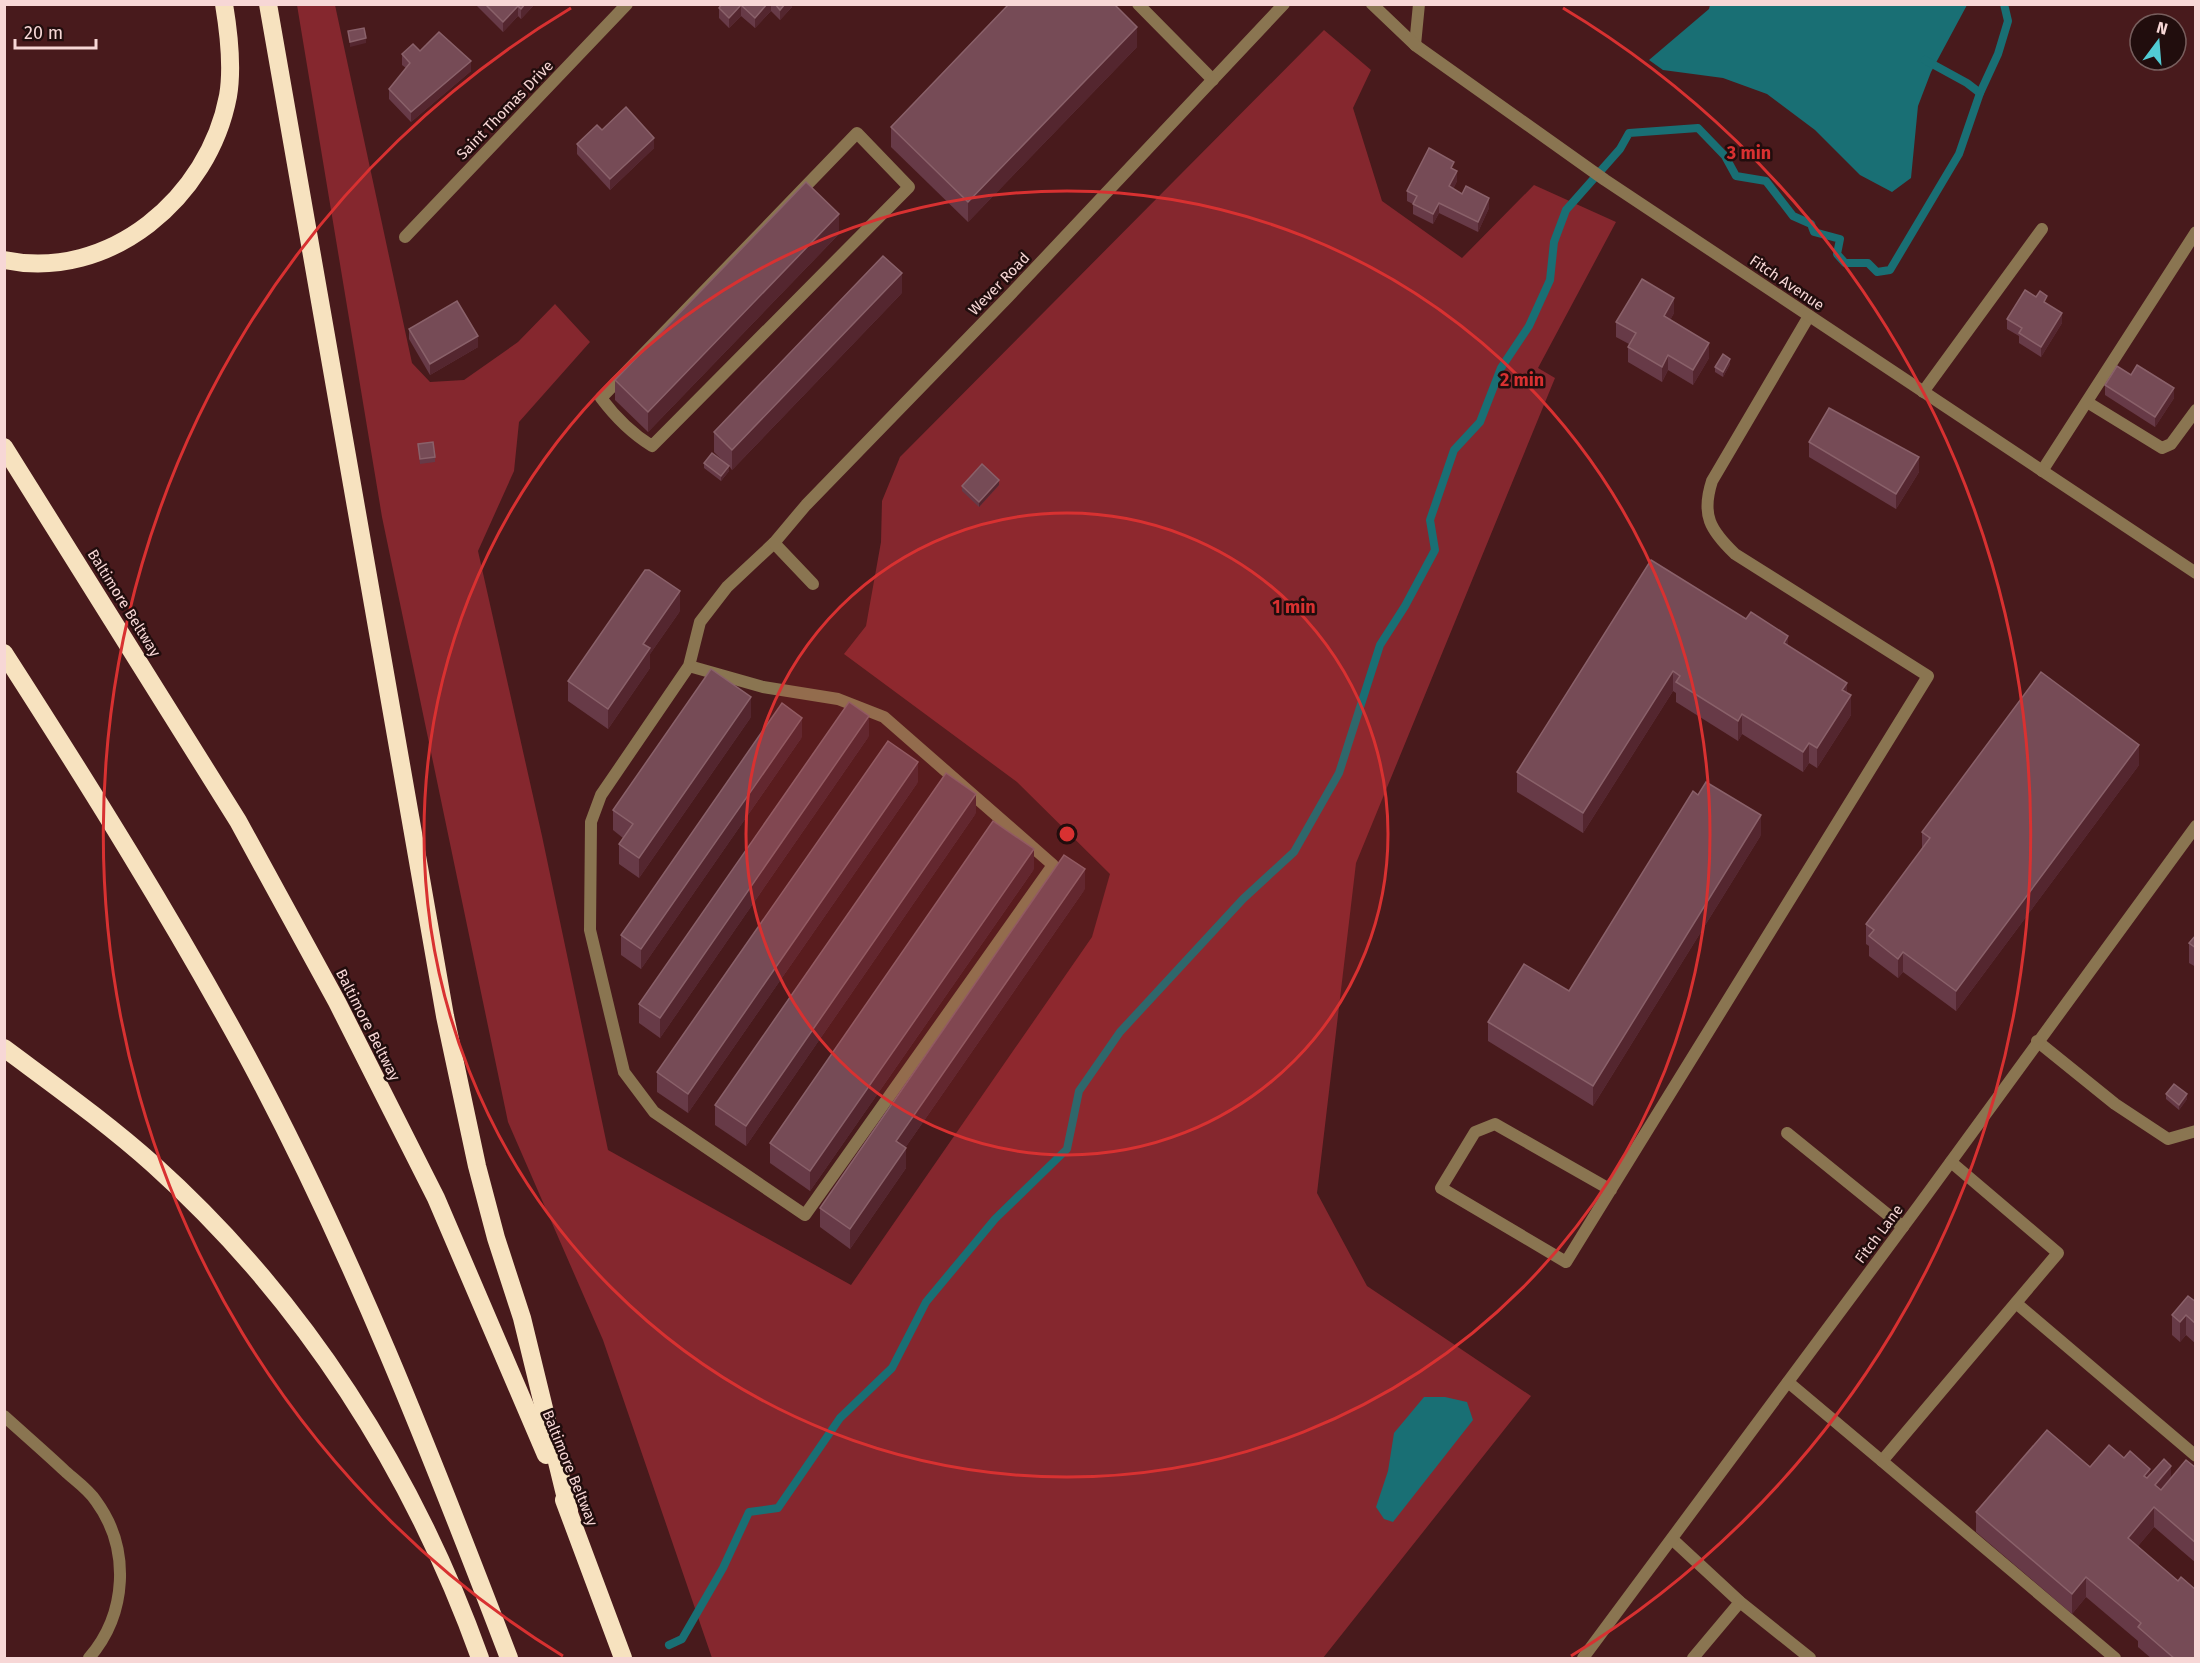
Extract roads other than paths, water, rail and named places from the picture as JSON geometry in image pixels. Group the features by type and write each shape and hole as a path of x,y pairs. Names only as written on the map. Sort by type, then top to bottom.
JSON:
{"highway":[{"path":"4,260 53,263 94,254 135,234 172,206 196,176 211,148 228,95 230,37 224,4"},
{"path":"268,4 445,1016 480,1176 522,1318 569,1511"},
{"name":"Baltimore Beltway","path":"4,447 238,821 337,1002 436,1198 504,1352 569,1511 623,1659"},
{"path":"4,653 147,880 247,1057 339,1243 403,1385 509,1659"},
{"path":"4,1048 153,1164 213,1221 269,1285 327,1359 388,1454 437,1550 480,1659"}],"street":[{"name":"Saint Thomas Drive","path":"405,237 627,4"},
{"path":"1138,4 1213,80"},
{"name":"Wever Road","path":"689,666 763,687 838,699 884,717 1053,865 806,1215 654,1112 624,1072 590,930 591,822 598,804 689,666 700,622 727,587 774,543 806,505 992,314 1284,4"},
{"name":"Fitch Avenue","path":"1372,4 1415,45 1576,160 2196,573"},
{"path":"1415,45 1419,4"},
{"path":"857,133 909,187 652,446 637,436 615,417 601,398 857,133"},
{"path":"1923,392 2042,230"},
{"path":"2042,471 2139,316 2196,232"},
{"path":"1611,1190 1495,1124 1475,1132 1441,1188 1566,1262 1611,1190 1928,676 1735,554 1718,538 1707,517 1705,500 1712,481 1809,316"},
{"path":"2087,402 2162,448 2171,444 2196,410"},
{"path":"774,543 813,584"},
{"name":"Fitch Lane","path":"1583,1659 2196,826"},
{"path":"2037,1041 2115,1104 2168,1139 2196,1131"},
{"path":"1787,1133 1903,1227"},
{"path":"1882,1461 2058,1254 1950,1162"},
{"path":"2016,1303 2196,1455"},
{"path":"1788,1382 2115,1659"},
{"path":"4,1416 95,1499 110,1522 121,1572 119,1598 113,1621 89,1659"},
{"path":"1672,1539 1740,1602 1810,1659"},
{"path":"1692,1659 1740,1602"}],"water":[{"path":"1710,5 1967,5 1931,72 1918,106 1911,178 1892,192 1860,175 1815,130 1767,94 1723,78 1663,70 1649,60 1709,9"},
{"path":"1424,1397 1445,1397 1467,1402 1473,1420 1393,1522 1384,1519 1376,1507 1388,1471 1394,1433"}],"waterway":[{"path":"669,1645 682,1639 723,1568 749,1512 778,1508 840,1418 892,1368 926,1302 995,1219 1067,1149 1079,1091 1120,1032 1243,899 1294,852 1339,773 1380,645 1405,606 1435,550 1430,520 1454,450 1480,422 1501,368 1529,326 1550,280 1554,242 1566,210 1620,149 1629,133 1698,128 1725,156 1736,176 1766,181 1793,216 1811,224 1814,232 1840,239 1837,254 1845,263 1868,263 1877,272 1890,270 1959,154 1980,93 1998,54 2008,21 2004,4"},
{"path":"1925,60 1967,83 1980,93"}]}
